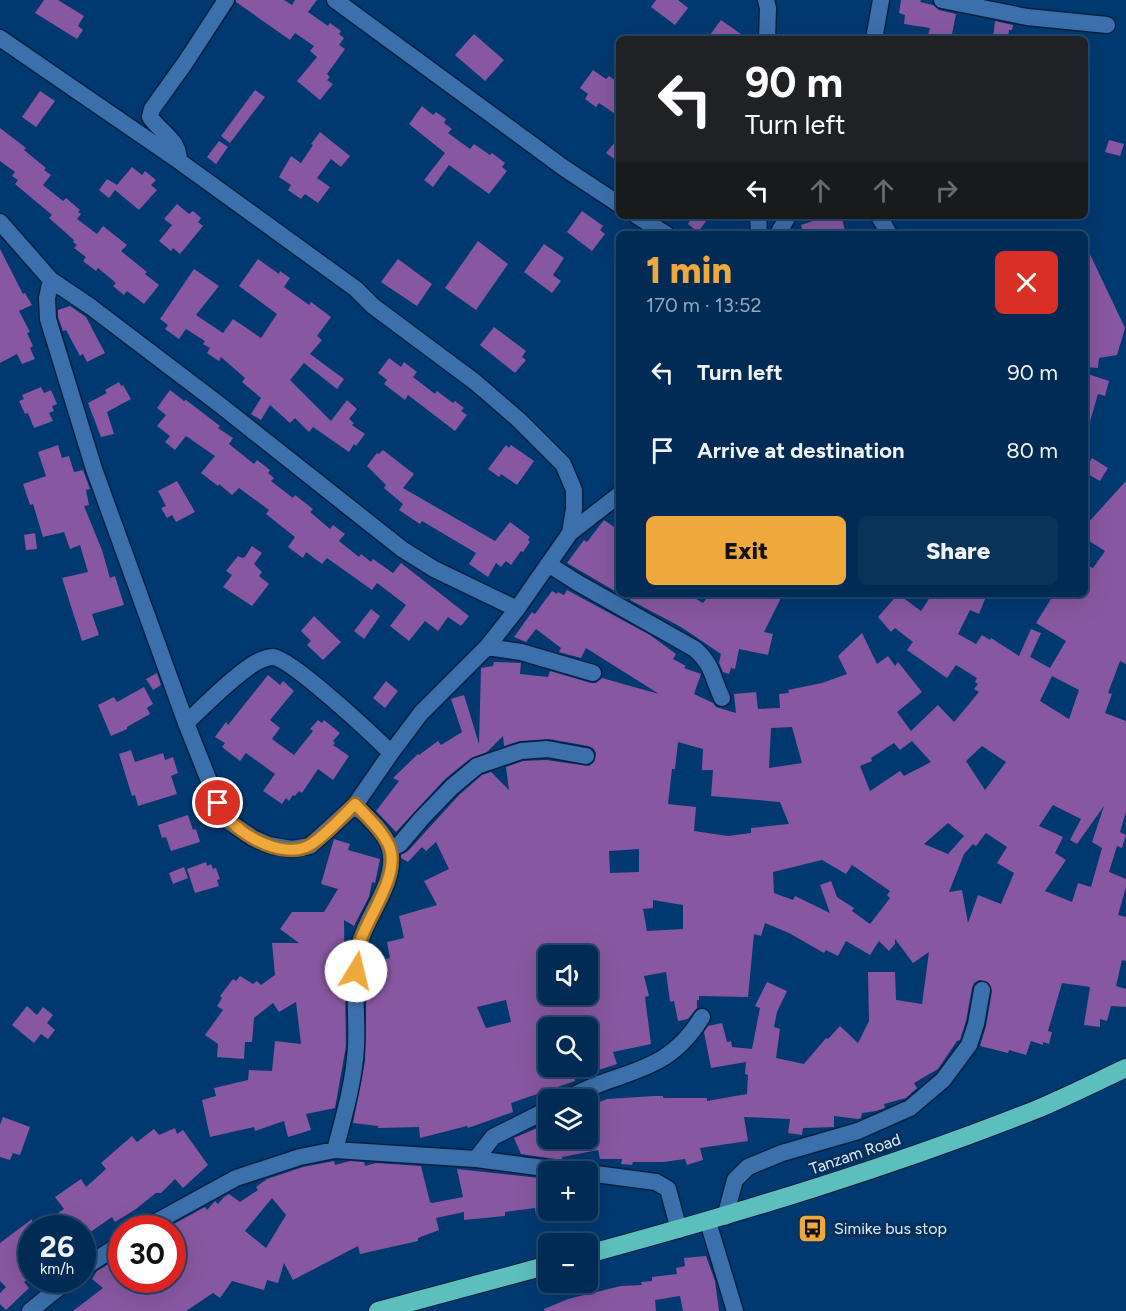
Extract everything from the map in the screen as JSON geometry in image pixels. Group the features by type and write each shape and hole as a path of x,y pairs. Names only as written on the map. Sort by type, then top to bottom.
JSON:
{"highway":[{"name":"Tanzam Road","path":"598,1251 717,1219 945,1144 1036,1109 1126,1068"},
{"path":"378,1311 538,1268"}],"street":[{"path":"179,160 176,144 150,117 152,109 226,0"},
{"path":"335,0 564,168 616,202"},
{"path":"766,0 767,36"},
{"path":"875,36 881,0"},
{"path":"942,0 1018,15 1107,25"},
{"path":"0,38 179,160 356,290 475,382 519,420 563,464 574,490 570,533"},
{"path":"642,219 661,231"},
{"path":"0,222 51,280 91,307 220,405 402,549 434,569 517,609"},
{"path":"51,280 47,298 48,319 94,469 186,723 221,811 228,821 253,838 281,848 309,846 355,804 421,713 487,647 517,609 570,533 616,497"},
{"path":"548,564 695,649 706,659 722,698"},
{"path":"487,647 521,652 593,672"},
{"path":"186,723 247,669 261,659 272,657 284,661 297,671 355,719 391,753"},
{"path":"390,849 400,844 444,794 477,766 521,751 547,749 586,756"},
{"path":"335,1150 349,1096 356,1048 356,971 360,941 388,875 392,858 390,849 376,826 355,804"},
{"path":"735,1311 717,1219 735,1180 748,1167 782,1153 858,1131 910,1108 943,1080 969,1045 976,1024 982,990"},
{"path":"584,1089 648,1067 665,1058 684,1041 702,1017"},
{"path":"476,1159 493,1137 538,1114"},
{"path":"169,1215 236,1178 300,1158 335,1150 476,1159 538,1167"},
{"path":"598,1174 656,1182 668,1189 679,1230"},
{"path":"30,1311 52,1293"}],"building":[{"path":"44,0 58,0 84,16 78,26 83,30 77,39 35,13"},
{"path":"236,0 284,0 292,5 295,0 317,0 308,12 328,26 330,23 341,31 339,34 344,38 339,45 345,49 327,74 330,77 327,80 333,84 320,100 297,81 317,57 310,51 314,46 295,33 290,40"},
{"path":"656,0 678,0 688,8 675,25 651,7"},
{"path":"901,0 921,0 920,2 933,5 939,10 956,14 952,36 928,36 930,28 904,24 905,15 899,13"},
{"path":"721,20 744,36 709,36"},
{"path":"995,21 1013,25 1008,36 993,36"},
{"path":"474,34 504,60 485,81 455,55"},
{"path":"593,70 606,79 609,76 616,81 616,114 599,103 596,107 585,99 588,94 580,88"},
{"path":"255,90 265,97 230,143 221,136"},
{"path":"40,91 55,101 36,127 22,117"},
{"path":"422,106 433,115 436,112 446,119 444,123 452,129 448,133 470,149 474,144 505,163 502,167 507,171 489,194 449,165 433,187 424,180 445,153 409,124"},
{"path":"0,128 26,148 24,150 46,168 44,170 51,175 43,185 63,201 66,198 80,210 78,212 81,214 77,219 97,234 103,226 127,245 121,251 159,285 144,304 127,291 124,295 113,286 116,283 98,268 96,271 83,261 86,257 74,248 77,245 73,242 74,240 49,218 52,215 15,184 18,180 12,176 15,172 0,161"},
{"path":"320,132 350,156 341,167 331,159 317,178 330,187 318,203 305,194 301,199 288,190 291,185 279,177 291,156 301,163"},
{"path":"1109,140 1124,144 1120,156 1105,152"},
{"path":"219,141 228,147 216,164 207,157"},
{"path":"616,141 616,160 606,153"},
{"path":"132,167 142,175 145,171 156,180 151,185 157,190 139,210 115,190 109,198 99,190 107,179 117,185"},
{"path":"177,204 189,214 193,211 201,218 198,222 203,226 180,254 173,248 171,251 159,241 172,225 164,219"},
{"path":"582,211 603,226 600,230 605,234 592,251 567,232"},
{"path":"691,219 708,219 699,231 688,224"},
{"path":"819,219 833,219 833,221 842,219 845,231 802,231 801,225"},
{"path":"478,241 508,264 476,310 445,288"},
{"path":"544,244 564,258 553,275 561,281 552,293 524,272"},
{"path":"0,249 23,294 25,293 32,305 19,311 30,332 27,333 33,346 30,348 35,359 22,364 17,354 0,363"},
{"path":"1088,250 1125,328 1117,355 1099,358 1098,368 1088,367 1088,328 1090,329"},
{"path":"258,259 279,274 280,271 290,278 284,287 309,305 311,302 331,317 317,336 322,340 310,354 344,379 337,389 304,363 290,380 331,421 347,400 357,409 349,419 354,423 352,425 365,434 349,452 313,427 309,432 295,418 290,423 270,405 261,420 251,414 261,398 242,382 245,378 221,357 219,361 207,353 210,348 203,344 205,341 186,329 179,339 165,329 168,325 160,319 194,269 219,286 196,315 223,333 233,319 261,338 277,314 239,286"},
{"path":"398,259 432,284 417,306 381,282"},
{"path":"70,306 86,317 105,353 87,362 83,354 80,356 66,330 63,331 58,317 58,310"},
{"path":"494,327 526,351 522,357 526,360 515,373 480,345"},
{"path":"389,358 401,367 404,362 417,372 413,377 435,394 437,391 464,408 461,411 467,415 455,431 408,395 405,400 384,384 387,380 378,373"},
{"path":"1088,374 1109,381 1105,396 1098,394 1089,425"},
{"path":"119,382 131,399 107,412 114,434 101,437 88,403 107,393 105,390"},
{"path":"41,387 44,393 51,390 57,404 52,406 54,411 49,413 53,421 34,428 28,413 25,414 19,401 24,399 22,395"},
{"path":"170,390 220,426 218,428 233,438 229,444 254,464 257,460 270,470 268,473 274,478 271,481 293,498 295,495 313,509 310,512 330,529 333,525 345,534 339,541 359,557 361,554 371,562 373,559 393,573 401,563 469,616 461,626 448,617 438,631 425,621 409,641 390,626 406,605 377,583 372,590 327,558 322,564 306,552 303,558 288,547 295,537 266,514 269,510 239,488 232,495 201,473 215,456 186,436 175,450 165,442 170,436 157,426 166,415 157,408"},
{"path":"58,445 62,458 69,456 74,472 83,470 90,489 86,490 89,505 84,506 102,550 110,578 115,576 124,605 92,614 99,635 82,641 62,578 88,572 80,545 70,549 64,532 43,537 33,504 30,505 23,484 46,476 38,452"},
{"path":"506,445 509,448 511,445 534,461 517,485 501,474 499,477 488,469"},
{"path":"383,450 414,474 403,488 495,541 510,522 530,537 528,540 530,542 511,565 506,561 501,567 496,563 488,577 469,564 476,553 422,521 420,524 399,510 403,504 384,488 386,485 367,466 377,453"},
{"path":"1092,458 1108,468 1100,481 1088,474 1088,465"},
{"path":"177,481 195,512 176,522 172,515 167,518 161,508 166,506 158,491"},
{"path":"1126,481 1126,664 1120,661 1108,693 1112,694 1105,713 1126,721 1126,812 1120,832 1126,835 1122,848 1117,846 1109,872 1126,879 1118,915 1126,917 1126,961 1122,960 1116,986 1126,989 1126,1007 1111,1006 1107,1021 1100,1019 1100,1027 1084,1025 1090,987 1062,983 1048,1031 1052,1032 1049,1044 1043,1042 1043,1045 1031,1041 1026,1055 980,1046 992,991 988,982 979,980 972,988 960,1040 938,1069 914,1083 917,1088 906,1098 884,1104 885,1108 862,1113 861,1118 834,1116 834,1127 803,1128 802,1135 788,1133 790,1119 744,1117 748,1141 700,1148 703,1160 687,1165 685,1159 633,1162 632,1165 621,1164 622,1159 600,1159 598,1150 562,1157 562,1160 521,1154 514,1138 538,1128 538,1149 598,1149 598,1103 607,1099 663,1096 663,1098 707,1098 707,1101 747,1094 746,1062 711,1068 704,1032 708,1026 722,1023 727,1042 731,1041 732,1047 752,1049 760,1008 755,1006 767,982 787,991 777,1012 774,1027 780,1029 776,1058 804,1064 826,1038 828,1039 840,1026 858,1043 869,1021 868,972 895,972 896,1000 922,1004 929,952 913,963 895,939 895,944 889,951 879,941 870,955 846,941 838,956 826,950 824,953 789,933 765,923 761,936 754,934 748,997 699,996 697,1008 688,1019 678,1021 674,1001 670,1002 666,972 644,976 649,996 645,997 651,1044 613,1052 617,1064 598,1070 598,1017 538,1017 538,1077 577,1077 574,1078 575,1081 552,1089 538,1089 538,1094 511,1103 513,1112 468,1128 467,1126 420,1138 419,1127 378,1128 378,1126 353,1123 365,1061 367,964 383,965 381,960 390,958 387,942 404,938 399,916 437,905 424,881 449,869 436,842 426,851 422,847 408,862 401,858 401,855 408,851 459,795 482,775 491,772 509,790 506,767 523,761 546,760 589,766 594,762 596,753 588,746 549,739 520,741 504,746 503,736 487,752 471,758 445,779 396,832 376,811 399,781 393,778 418,754 438,741 441,745 462,732 451,699 464,695 479,744 481,668 493,666 494,662 521,663 520,674 548,677 550,671 591,683 596,683 602,678 659,694 586,648 581,658 559,652 561,648 536,629 526,642 514,637 532,612 535,614 552,591 564,595 567,590 650,635 676,654 673,659 686,666 684,668 701,674 694,694 713,703 716,707 736,713 734,694 756,692 758,709 780,708 779,694 789,693 788,690 822,683 847,674 838,656 862,633 877,664 888,656 895,666 898,662 922,692 897,712 911,731 938,705 954,722 979,692 974,689 978,684 975,682 977,678 956,665 947,678 907,650 913,642 895,628 891,632 878,617 895,597 902,597 921,611 930,597 986,597 979,614 970,610 958,634 976,644 982,635 990,640 991,638 1019,656 1031,629 1041,633 1030,657 1050,668 1066,641 1036,623 1052,597 1088,597 1088,566 1093,568 1105,551 1088,540 1088,523","holes":["1052,676 1079,690 1069,719 1040,701","792,727 802,763 769,768 771,728","912,741 931,762 904,776 900,771 870,791 860,766 872,761 871,758 894,743 900,750","678,742 703,749 702,770 713,770 711,796 780,802 789,824 751,828 751,833 728,836 694,831 696,807 668,804 672,769 675,769","982,746 1006,762 985,790 966,761","1053,805 1081,819 1070,840 1077,844 1104,806 1092,842 1102,848 1091,887 1078,883 1072,902 1045,891 1066,860 1055,853 1063,837 1039,826","948,823 964,836 948,854 924,844","986,833 1007,847 997,863 1014,873 1001,904 978,895 968,923 962,890 949,892 964,854 973,844 976,846","639,849 639,872 610,873 609,851","822,860 846,874 852,865 890,891 887,895 890,898 870,924 852,911 854,908 837,897 831,881 820,885 830,913 795,896 793,900 774,893 773,872","653,900 683,905 683,929 647,931 643,909 653,908","506,1000 511,1022 486,1028 477,1007"]},
{"path":"604,520 616,528 616,592 567,563 584,540 587,542"},
{"path":"35,533 37,549 26,550 24,535"},
{"path":"252,546 262,553 254,564 262,572 259,576 269,584 252,606 223,587 232,575 226,571 238,556 245,557"},
{"path":"632,597 693,597 703,603 708,597 782,597 764,632 773,634 768,655 739,649 735,669 731,668 729,674 723,672 719,663 721,654 681,627 630,600"},
{"path":"371,609 380,616 364,639 354,631"},
{"path":"314,616 341,642 323,660 307,645 311,641 301,631"},
{"path":"157,673 161,685 153,690 146,679"},
{"path":"268,675 280,685 283,681 294,691 270,720 280,728 272,739 294,755 313,731 310,729 318,720 322,723 324,720 340,733 333,741 335,743 333,745 349,756 333,780 318,769 302,793 299,791 289,801 286,798 282,804 263,791 275,774 246,753 240,761 222,747 225,743 215,737 226,722 228,725"},
{"path":"386,681 398,691 385,708 373,698"},
{"path":"144,687 153,704 147,708 150,714 111,736 98,705 114,697 117,702"},
{"path":"131,750 135,762 163,753 165,760 173,757 178,773 171,776 177,794 138,806 135,795 132,796 119,754"},
{"path":"188,815 200,842 171,851 166,837 162,838 158,825"},
{"path":"334,839 350,844 348,850 380,859 375,883 372,882 369,897 354,926 344,920 346,1046 335,1108 306,1114 311,1130 288,1137 284,1121 255,1131 254,1127 210,1137 202,1100 216,1096 214,1088 248,1080 249,1070 272,1071 275,1041 301,1044 296,1002 279,1012 273,1003 254,1018 252,1042 245,1042 244,1059 217,1057 218,1044 205,1035 223,1010 217,1006 222,998 220,996 233,979 236,981 240,976 253,984 257,981 261,985 275,975 272,943 299,943 280,929 292,912 324,912 338,889 321,884"},
{"path":"206,862 207,866 211,864 213,869 216,868 220,879 217,880 219,886 195,893 187,869"},
{"path":"184,867 188,878 173,884 169,873"},
{"path":"27,1006 37,1015 43,1007 53,1015 47,1023 55,1030 48,1039 41,1034 34,1043 12,1025"},
{"path":"3,1117 30,1127 20,1155 13,1153 10,1160 0,1157 0,1125"},
{"path":"175,1128 177,1134 183,1130 208,1165 183,1188 175,1179 161,1193 156,1193 126,1215 108,1215 108,1220 96,1228 96,1215 55,1215 64,1209 55,1197 81,1179 86,1187 106,1169 101,1163 132,1136 137,1142 154,1129 159,1135"},
{"path":"334,1161 335,1165 350,1161 364,1162 365,1166 376,1163 421,1166 432,1203 463,1197 457,1169 538,1178 538,1215 536,1215 535,1208 505,1212 505,1216 464,1220 464,1212 436,1218 439,1230 418,1238 418,1241 360,1254 358,1246 293,1280 284,1263 278,1283 267,1280 264,1290 232,1281 220,1298 213,1293 186,1311 73,1311 103,1288 96,1282 96,1273 108,1264 108,1293 186,1293 186,1217 205,1207 207,1210 215,1201 218,1204 229,1194 240,1202 258,1190 256,1187 267,1179 303,1167","holes":["272,1198 286,1215 266,1248 245,1231"]},
{"path":"18,1230 18,1293 24,1293 6,1310 0,1304 0,1293 6,1287 0,1281 0,1243"},
{"path":"706,1256 715,1281 719,1311 683,1311 680,1296 655,1300 656,1311 544,1311 568,1299 621,1286 642,1285 641,1282 652,1281 652,1277 677,1274 676,1268 685,1266 684,1258"}],"place":[{"name":"Simike bus stop","path":"813,1228"}],"route":[{"path":"218,803 228,821 253,838 281,848 309,846 355,804 376,826 390,849 392,858 383,892 360,941 356,971"}]}
